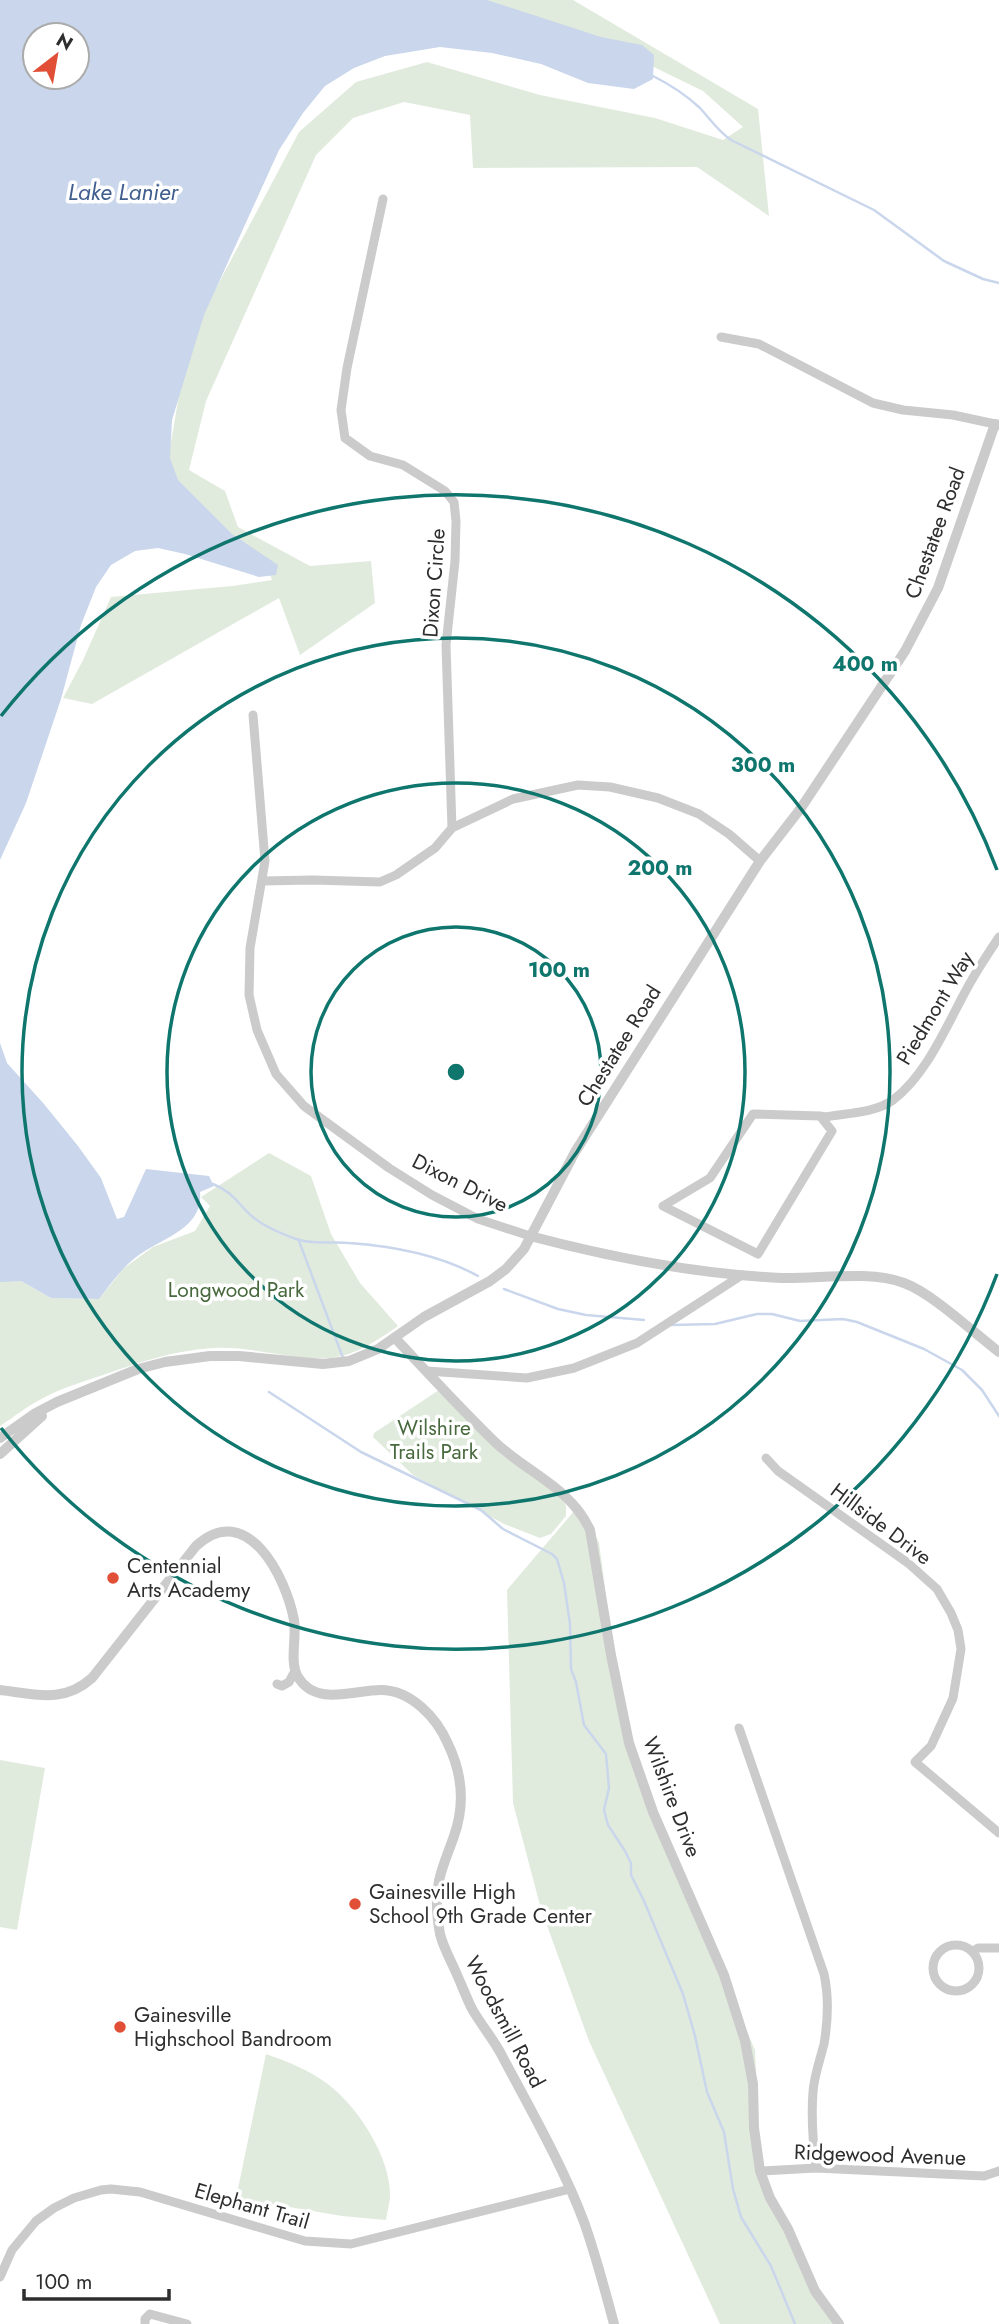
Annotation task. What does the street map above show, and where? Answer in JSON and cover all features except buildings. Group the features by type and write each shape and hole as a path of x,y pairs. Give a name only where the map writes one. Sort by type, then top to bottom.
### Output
{"street":[{"name":"Dixon Circle","path":"383,199 346,368 341,410 345,438 370,456 402,465 445,491 454,502 455,561 446,645 452,828"},
{"path":"721,337 759,344 873,403 903,411 953,415 997,424"},
{"name":"Chestatee Road","path":"57,1402 138,1369 165,1362 210,1356 240,1356 323,1364 344,1362 366,1354 395,1338 424,1317 498,1276 524,1249 575,1152 760,861 801,808 911,640 938,588 997,424"},
{"name":"Dixon Drive","path":"253,715 265,861 250,948 249,995 257,1030 276,1074 304,1106 400,1175 478,1219 604,1256 676,1269 781,1278 891,1278 908,1284 929,1297 999,1352"},
{"path":"262,881 380,882 435,848 452,828 513,799 578,785 610,787 658,798 699,814 729,834 760,861"},
{"name":"Piedmont Way","path":"820,1116 832,1131 758,1254 663,1206 710,1178 753,1114 820,1116 825,1117 874,1109 892,1100 925,1063 999,937"},
{"path":"427,1371 527,1378 574,1368 637,1343 743,1274"},
{"name":"Wilshire Drive","path":"395,1338 496,1443 573,1503 590,1530 629,1742 653,1812 724,1975 746,2041 753,2084 754,2128 760,2171 770,2198 789,2230 815,2291 839,2324"},
{"path":"0,1437 57,1402"},
{"path":"0,1454 57,1402"},
{"name":"Hillside Drive","path":"766,1458 778,1471 908,1563 937,1590 958,1630 961,1649 953,1698 931,1745 915,1762 999,1833"},
{"path":"0,1690 49,1695 71,1692 92,1678 196,1546 208,1536 222,1532 245,1535 254,1541 268,1558 284,1586 295,1625 295,1671 289,1682 282,1686 277,1684"},
{"name":"Woodsmill Road","path":"295,1671 308,1689 320,1694 381,1690 404,1695 428,1715 448,1743 461,1786 461,1807 439,1880 437,1901 441,1938 472,2008 498,2048 570,2189 596,2258 614,2324"},
{"path":"739,1728 824,1974 827,1990 824,2044 813,2092 816,2168"},
{"path":"952,1945 973,1951 980,1965 976,1980 971,1986 956,1991 941,1986 933,1973 935,1958 939,1952 952,1945"},
{"path":"973,1951 978,1948 999,1948"},
{"name":"Ridgewood Avenue","path":"760,2171 816,2168 984,2176 999,2171"},
{"name":"Elephant Trail","path":"0,2277 12,2250 36,2221 74,2198 101,2190 141,2192 305,2241 351,2244 570,2189"},
{"path":"145,2324 145,2319 150,2314 187,2324"}],"green space":[{"path":"473,0 573,0 758,109 769,216 697,167 473,168 470,115 404,102 353,118 316,155 206,401 189,470 225,491 238,527 310,566 371,561 375,603 300,655 279,598 92,704 63,698 111,597 272,580 265,560 179,495 168,460 179,395 198,322 299,132 356,82 427,62 540,95 655,118 723,140 743,127 703,91 623,52"},
{"name":"Longwood Park","path":"269,1153 311,1176 331,1234 360,1283 398,1326 358,1350 331,1358 214,1348 156,1358 58,1391 0,1426 0,1281 21,1281 51,1298 99,1299 124,1268 153,1247 195,1231 210,1206 201,1197"},
{"name":"Wilshire Trails Park","path":"439,1390 501,1454 561,1497 566,1506 566,1516 551,1534 540,1538 504,1524 413,1475 373,1437 374,1433"},
{"path":"580,1504 599,1543 620,1700 661,1831 755,2050 760,2164 788,2235 837,2324 720,2324 589,2041 541,1909 513,1803 507,1590"},
{"path":"0,1760 45,1768 17,1930 0,1927"},
{"path":"266,2054 299,2067 322,2080 340,2095 362,2121 386,2168 390,2198 386,2220 342,2216 236,2198"}],"water":[{"name":"Lake Lanier","path":"0,0 487,0 601,37 642,45 654,55 653,79 634,89 588,83 541,64 492,53 440,47 385,56 354,68 325,86 303,113 279,150 204,315 172,420 170,458 178,480 232,534 278,565 276,575 259,577 158,548 135,551 111,565 96,587 81,625 61,699 26,803 0,860"},
{"path":"0,1043 7,1063 44,1104 101,1178 117,1219 124,1217 146,1169 209,1176 214,1186 200,1192 195,1216 187,1225 135,1258 99,1299 51,1298 21,1281 0,1282"}],"waterway":[{"path":"653,76 689,98 731,140 874,210 944,261 983,279 999,283"},
{"path":"213,1184 231,1195 258,1221 296,1239 399,1249 448,1262 478,1276"},
{"path":"299,1241 343,1358"},
{"path":"504,1289 558,1309 586,1315 644,1320"},
{"path":"672,1325 715,1324 757,1314 772,1314 800,1321 843,1319 857,1322 924,1349 962,1370 982,1390 999,1416"},
{"path":"269,1392 361,1452 481,1510 503,1529 557,1559 564,1583 570,1624 571,1669 584,1725 606,1754 609,1788 604,1810 608,1825 631,1863 631,1875 683,1994 707,2092 724,2132 733,2189 741,2217 771,2266 795,2324"}],"place":[{"name":"Centennial Arts Academy","path":"113,1578"},
{"name":"Gainesville High School 9th Grade Center","path":"355,1904"},
{"name":"Gainesville Highschool Bandroom","path":"120,2027"}]}
